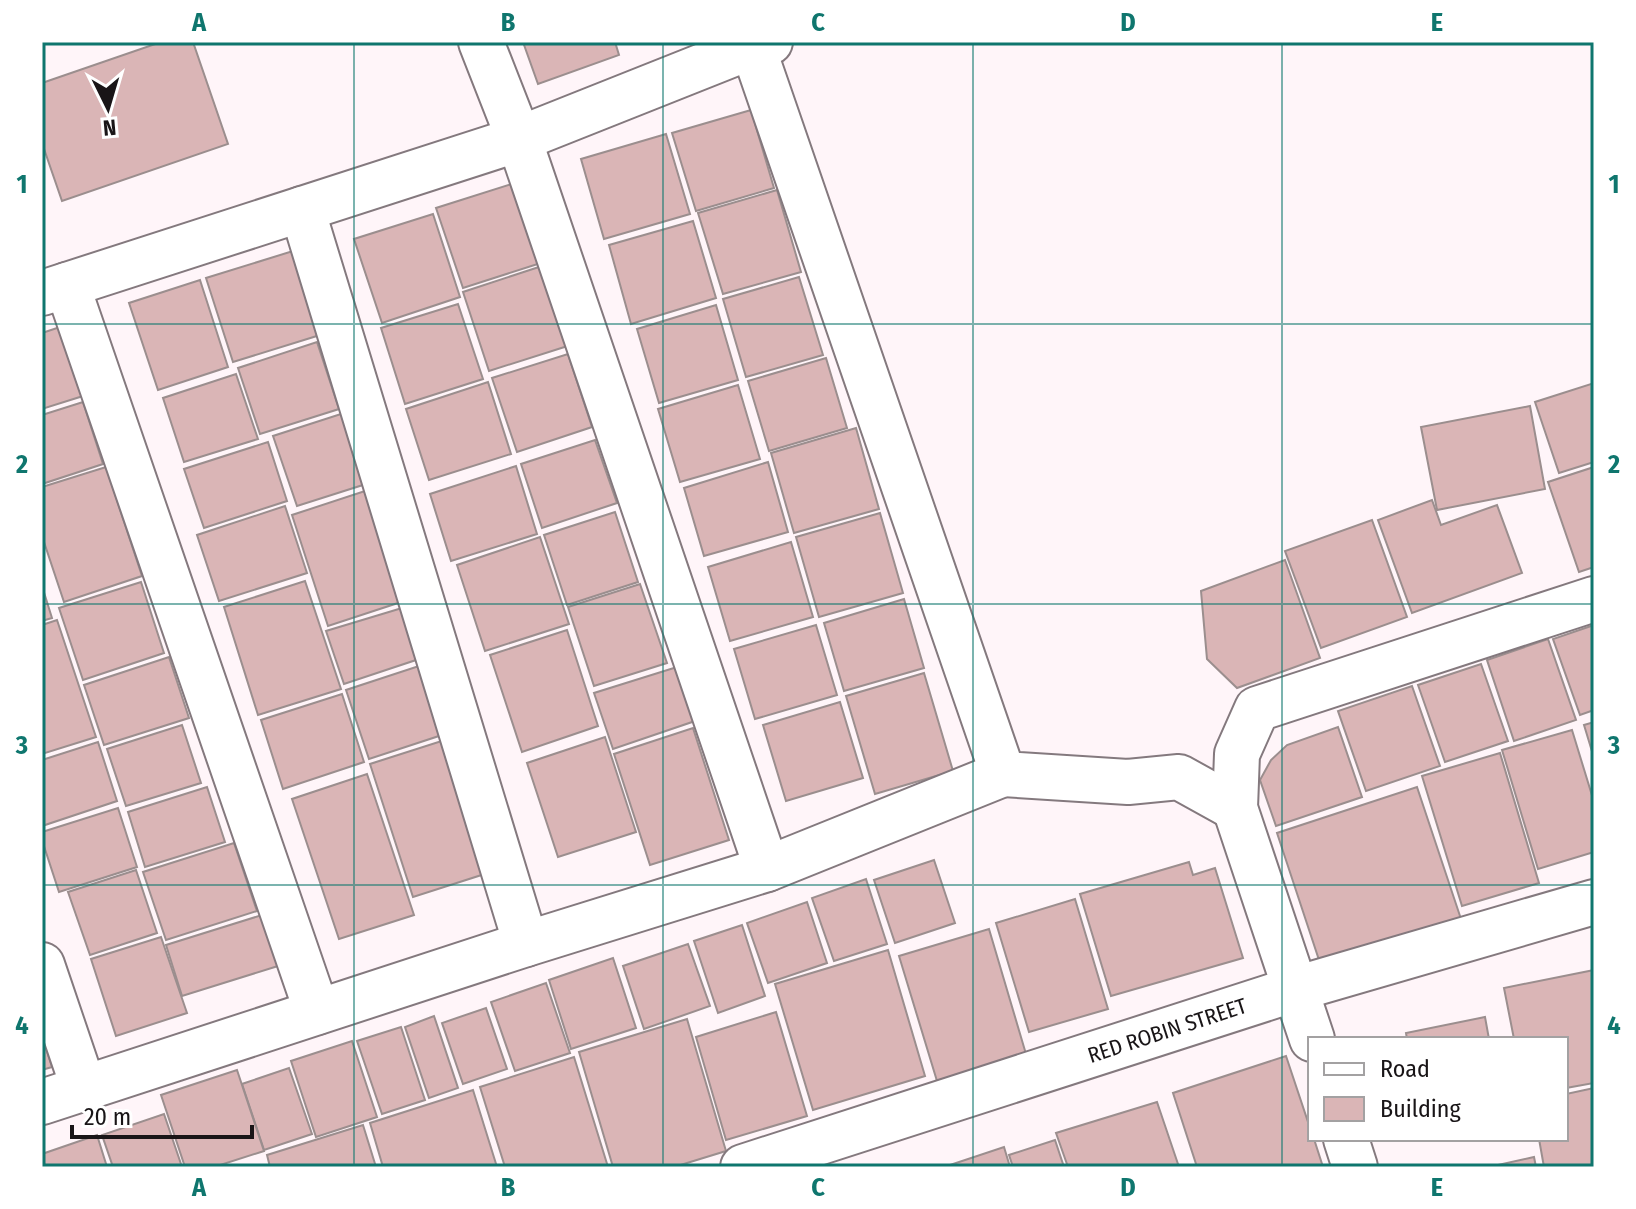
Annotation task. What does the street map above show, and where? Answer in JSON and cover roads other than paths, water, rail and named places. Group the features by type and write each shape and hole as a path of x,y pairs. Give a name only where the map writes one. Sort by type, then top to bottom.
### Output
{"street":[{"path":"481,42 519,139 767,869"},
{"path":"317,1012 55,289 519,139 758,43 1003,774"},
{"path":"302,209 526,944"},
{"path":"1311,1037 1235,808 1237,754 1257,709 1594,599"},
{"path":"42,1102 767,869 1003,774 1128,782 1179,777 1235,808"},
{"name":"RED ROBIN STREET","path":"743,1167 1295,989 1594,902"},
{"path":"42,965 84,1089"},
{"path":"1347,1141 1355,1167"}]}
